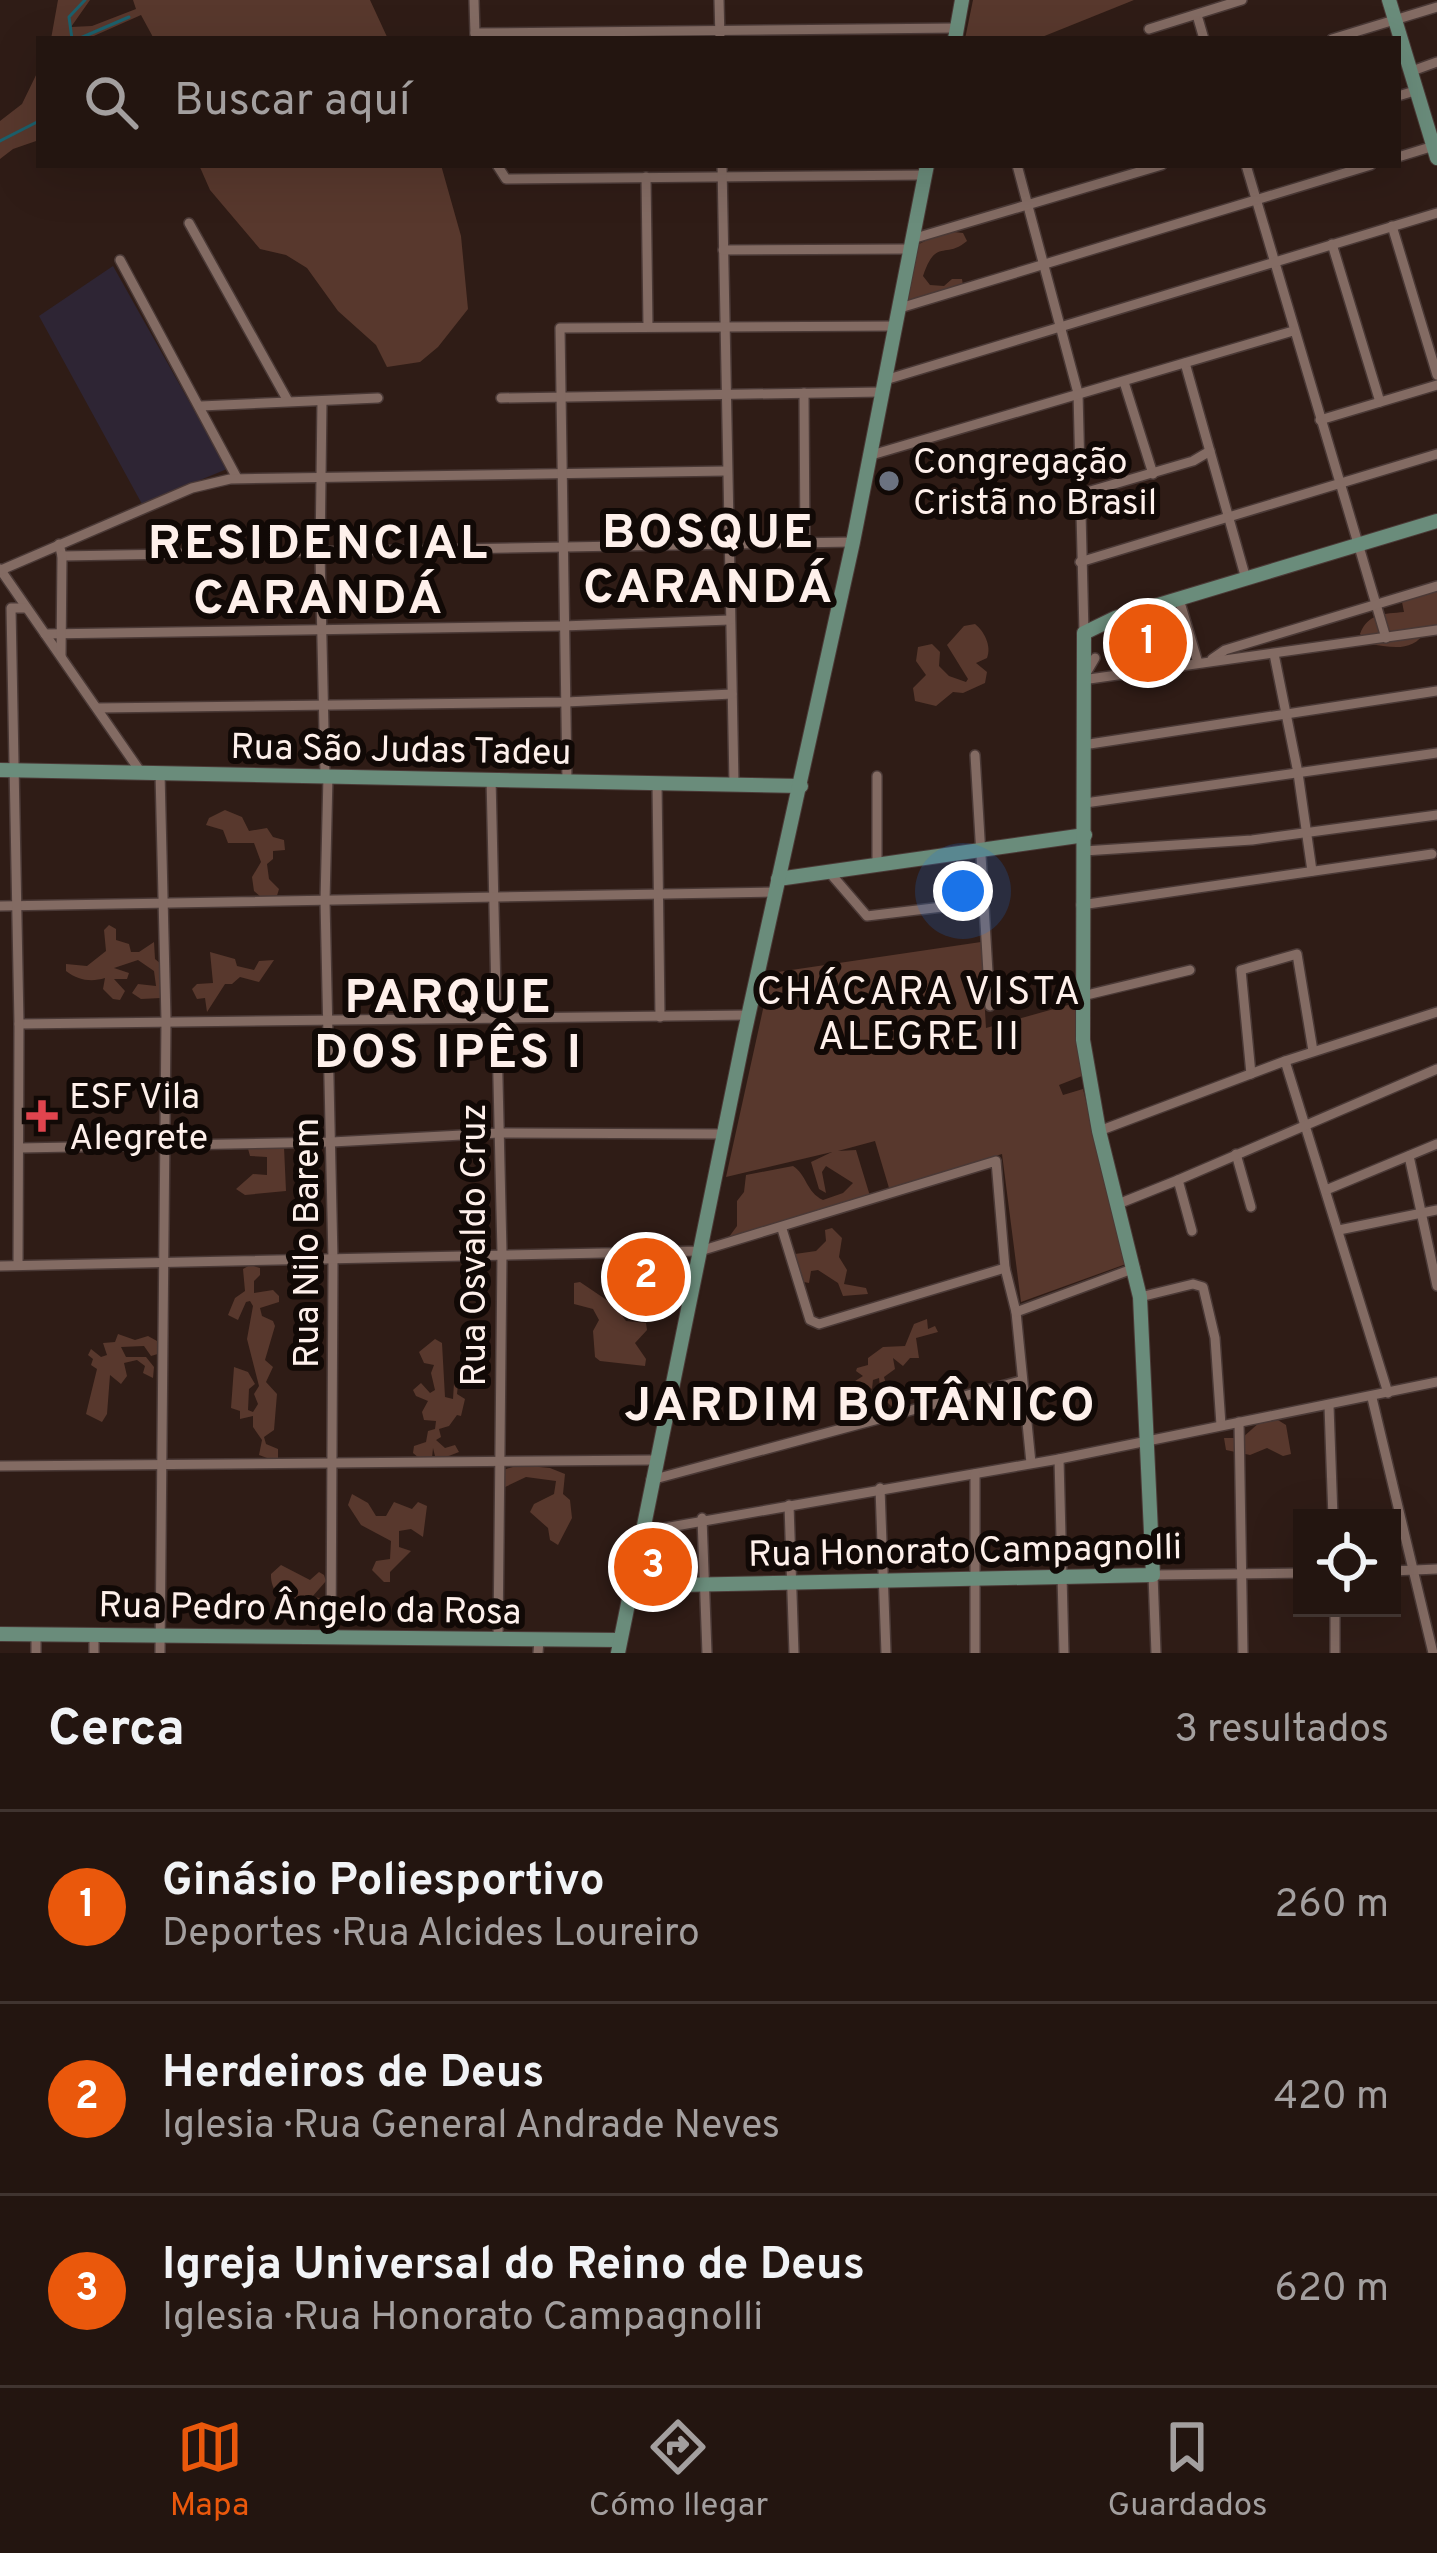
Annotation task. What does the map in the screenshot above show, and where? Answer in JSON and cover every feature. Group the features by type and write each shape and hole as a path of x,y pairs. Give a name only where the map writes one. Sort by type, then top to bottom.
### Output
{"street":[{"path":"475,0 476,36 956,34 962,0"},
{"path":"719,0 720,35"},
{"path":"1149,28 1242,0"},
{"path":"1389,0 1400,36"},
{"path":"1342,36 1437,7"},
{"path":"1197,15 1203,36"},
{"path":"1401,38 1436,150 1401,156"},
{"path":"1412,70 1437,62"},
{"path":"1401,95 1418,90"},
{"path":"499,168 506,179 926,170 853,542 619,1647"},
{"path":"1018,168 1078,393 1080,562 1088,633 1082,680 1083,1040 1099,1131 1140,1297 1156,1653"},
{"path":"723,250 911,244 1152,168"},
{"path":"1247,168 1386,638"},
{"path":"900,308 1361,168"},
{"path":"722,171 734,784"},
{"path":"646,177 648,326"},
{"path":"501,398 804,393 883,386 1061,326 1437,213"},
{"path":"189,223 288,401"},
{"path":"1392,226 1437,375"},
{"path":"1332,244 1380,402"},
{"path":"121,260 237,478"},
{"path":"567,781 560,328 896,326"},
{"path":"868,456 1293,331"},
{"path":"1185,364 1246,579"},
{"path":"1124,382 1153,474"},
{"path":"1320,420 1437,385"},
{"path":"804,393 806,544"},
{"path":"201,406 378,398"},
{"name":"Rua Nilo Barem","path":"322,400 320,553 333,1258 331,1637"},
{"path":"1080,494 1193,461 1210,451"},
{"path":"1080,562 1437,454"},
{"path":"140,771 0,570 61,550 191,488 237,478 726,471"},
{"path":"1088,633 1093,626 1437,521"},
{"path":"61,550 320,553 853,542"},
{"path":"61,550 61,656"},
{"path":"1203,663 1225,650 1437,586"},
{"path":"1179,599 1203,663"},
{"path":"18,1265 17,907 7,770 6,608 26,608"},
{"path":"45,634 730,620"},
{"path":"1082,680 1437,630"},
{"path":"1274,653 1312,871"},
{"path":"1082,680 1095,658"},
{"path":"1083,745 1437,691"},
{"path":"97,708 566,702 732,694"},
{"path":"1084,803 1437,753"},
{"path":"975,755 990,1006"},
{"name":"Rua São Judas Tadeu","path":"7,770 801,786"},
{"path":"160,772 166,904 160,1653"},
{"path":"877,776 878,865"},
{"name":"Rua Osvaldo Cruz","path":"491,778 502,1253 498,1639"},
{"path":"657,783 661,1017"},
{"path":"0,906 658,896 777,886 830,872 982,849 1084,843 1191,845 1437,815"},
{"path":"1082,905 1432,854"},
{"path":"830,872 867,916 984,902"},
{"path":"1252,1074 1241,970 1297,954 1313,1051"},
{"path":"1082,996 1190,970"},
{"path":"1099,1131 1313,1051 1437,1012"},
{"path":"19,1024 750,1016"},
{"path":"1285,1061 1388,1393"},
{"path":"1118,1204 1437,1069"},
{"path":"20,1148 332,1142 499,1133 724,1134"},
{"path":"1326,1190 1437,1144"},
{"path":"1236,1154 1251,1207"},
{"path":"1409,1156 1437,1286"},
{"path":"0,1266 700,1251 996,1162 1031,1463"},
{"path":"1178,1180 1192,1231"},
{"path":"1339,1230 1437,1210"},
{"path":"782,1229 810,1320 819,1324 1005,1268"},
{"path":"1016,1312 1135,1268"},
{"path":"1140,1297 1193,1284 1203,1287 1211,1316 1221,1425"},
{"path":"651,1480 1020,1381"},
{"path":"640,1532 1059,1459 1437,1382"},
{"path":"1372,1398 1433,1653"},
{"path":"1329,1406 1333,1509"},
{"path":"1239,1422 1243,1653"},
{"path":"1059,1459 1064,1653"},
{"path":"0,1466 655,1460"},
{"path":"975,1474 975,1653"},
{"path":"880,1488 886,1653"},
{"path":"789,1504 794,1653"},
{"path":"702,1518 707,1653"},
{"path":"1401,1571 1437,1569"},
{"name":"Rua Honorato Campagnolli","path":"629,1586 1293,1573"},
{"path":"1335,1617 1335,1653"},
{"path":"36,1633 36,1653"},
{"name":"Rua Pedro Ângelo da Rosa","path":"0,1634 160,1635 226,1645 291,1645 331,1637 350,1646 474,1646 498,1639 539,1647 619,1647"},
{"path":"94,1634 94,1653"}],"shaded area":[{"path":"58,0 90,0 71,27 92,26 136,9 133,0 370,0 387,36 152,36 141,15 94,36 52,36"},
{"path":"973,0 1134,0 1044,36 966,36"},
{"path":"36,75 36,141 0,159 0,121 22,104"},
{"path":"200,168 442,168 461,236 468,309 420,362 387,367 376,345 338,311 307,268 286,255 260,249 210,190"},
{"path":"945,231 963,233 967,241 937,253 923,276 930,285 962,279 964,292 923,300 922,307 911,308 906,293 917,245"},
{"path":"113,266 227,469 142,504 39,316"},
{"path":"1437,590 1437,629 1426,631 1414,643 1401,647 1369,644 1360,634 1372,618 1404,612 1402,602"},
{"path":"975,624 988,644 987,658 976,663 987,672 985,683 963,693 953,692 936,706 915,701 913,688 926,675 916,661 918,647 932,644 940,652 939,666 966,682 947,645 964,626"},
{"path":"225,810 242,817 249,831 267,828 273,837 284,840 285,850 273,851 267,864 269,879 279,889 276,899 262,898 254,891 252,877 261,862 254,843 228,843 223,830 206,825 209,818"},
{"path":"109,925 116,929 116,940 129,944 131,952 154,942 155,959 161,964 161,998 141,999 132,993 138,984 156,986 154,971 138,960 114,968 129,973 127,979 114,979 125,991 120,1000 103,989 105,978 86,980 66,971 66,964 87,966 106,951 104,930"},
{"path":"981,942 986,1028 1075,1003 1082,1076 1059,1085 1063,1095 1083,1089 1126,1264 1021,1302 1002,1154 889,1188 875,1141 838,1151 856,1150 870,1196 726,1241 737,1226 737,1201 744,1192 746,1175 793,1166 823,1200 843,1193 853,1183 826,1166 822,1172 826,1193 819,1189 811,1162 832,1152 726,1177 771,973"},
{"path":"210,952 254,970 259,961 274,960 259,982 240,977 225,984 207,1012 205,998 197,999 192,989 213,983"},
{"path":"247,1145 284,1147 286,1191 245,1195 236,1189 253,1174 267,1175 267,1157 250,1156"},
{"path":"832,1228 842,1238 839,1257 847,1270 844,1284 866,1288 868,1294 843,1296 838,1283 818,1270 811,1271 809,1283 804,1282 795,1254 816,1251 826,1241 825,1230"},
{"path":"260,1268 254,1293 273,1290 279,1296 279,1302 260,1308 275,1326 265,1360 273,1367 266,1382 277,1394 274,1430 264,1437 266,1444 278,1449 278,1462 259,1455 262,1440 253,1427 253,1416 240,1419 240,1411 231,1408 234,1367 248,1372 255,1384 249,1389 248,1410 253,1412 258,1404 254,1394 259,1386 247,1339 253,1306 246,1302 238,1320 228,1315 235,1298 245,1291 243,1269"},
{"path":"580,1282 614,1305 626,1321 646,1323 647,1330 635,1343 646,1359 645,1366 595,1357 593,1331 599,1320 593,1309 574,1304 574,1283"},
{"path":"927,1319 928,1329 935,1326 938,1332 916,1338 919,1358 910,1358 903,1366 893,1358 895,1369 884,1377 889,1394 903,1393 901,1406 893,1408 881,1396 879,1378 873,1380 872,1389 864,1383 852,1390 852,1383 863,1376 857,1368 868,1365 868,1358 883,1347 905,1346 914,1324"},
{"path":"118,1334 135,1340 148,1336 157,1341 161,1353 151,1356 144,1346 121,1347 126,1357 146,1357 154,1367 153,1378 143,1373 145,1366 137,1360 124,1363 127,1376 121,1384 110,1375 102,1422 86,1414 97,1369 88,1355 91,1349 101,1357 107,1355 103,1343 115,1342"},
{"path":"435,1339 442,1343 445,1397 453,1399 454,1383 457,1394 465,1399 461,1416 439,1429 441,1437 436,1440 445,1448 455,1445 459,1452 441,1459 433,1448 432,1458 413,1453 414,1446 426,1442 428,1431 435,1429 436,1421 424,1420 422,1412 428,1401 413,1390 421,1383 430,1393 435,1390 434,1365 424,1363 419,1352"},
{"path":"1273,1417 1286,1425 1291,1454 1283,1456 1267,1448 1250,1455 1226,1450 1224,1438 1242,1438"},
{"path":"519,1465 565,1474 563,1494 570,1500 572,1518 558,1545 530,1512 534,1504 554,1494 556,1481 526,1477 503,1488 503,1470"},
{"path":"352,1494 368,1503 376,1516 386,1516 394,1502 412,1509 418,1502 427,1506 423,1537 411,1529 399,1531 399,1547 411,1551 390,1572 390,1582 372,1570 376,1561 390,1559 391,1541 361,1525 348,1505"},
{"path":"281,1565 310,1580 319,1572 324,1575 326,1581 312,1597 320,1598 323,1609 314,1613 311,1622 300,1623 297,1608 275,1591 271,1574"}],"waterway":[{"path":"72,36 69,17 85,0"},
{"path":"85,36 129,17"},
{"path":"0,141 36,123"},
{"path":"1117,626 1129,668"}],"place":[{"name":"Congregação Cristã no Brasil","path":"889,481"},
{"name":"Ginásio Poliesportivo","path":"1148,643"},
{"name":"ESF Vila Alegrete","path":"42,1116"},
{"name":"Herdeiros de Deus","path":"646,1277"},
{"name":"Igreja Universal do Reino de Deus","path":"653,1567"}],"district":[{"name":"BOSQUE CARANDÁ","path":"709,558"},
{"name":"RESIDENCIAL CARANDÁ","path":"319,568"},
{"name":"CHÁCARA VISTA ALEGRE II","path":"920,1012"},
{"name":"PARQUE DOS IPÊS I","path":"449,1022"},
{"name":"JARDIM BOTÂNICO","path":"861,1403"}]}
